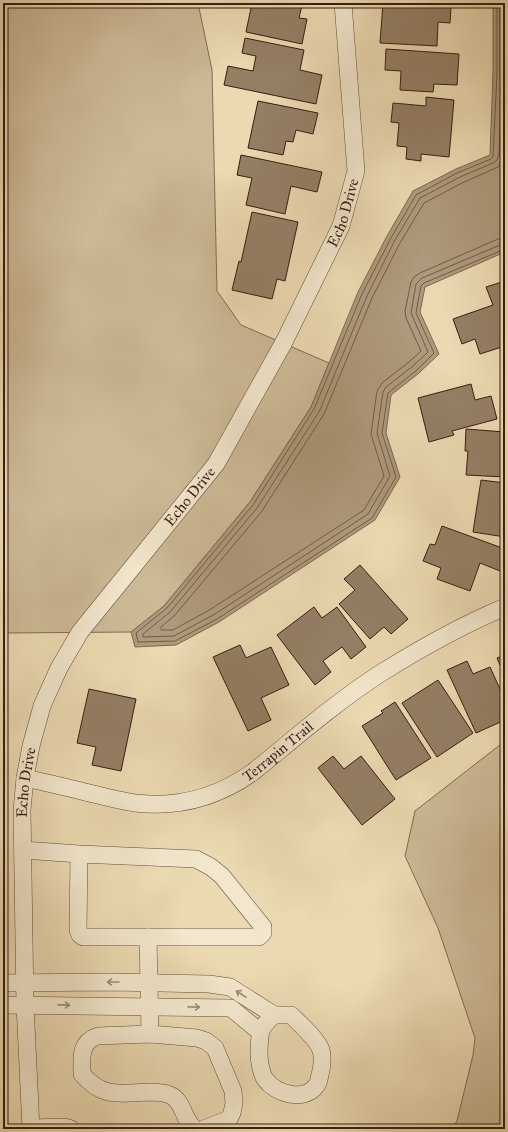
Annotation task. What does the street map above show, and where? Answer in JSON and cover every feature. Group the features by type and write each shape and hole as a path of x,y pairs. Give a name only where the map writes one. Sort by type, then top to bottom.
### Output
{"street":[{"name":"Echo Drive","path":"31,1129 24,983 22,810 25,778 31,746 42,706 59,668 85,626 216,464 284,342 341,226 356,171 343,3"},
{"name":"Terrapin Trail","path":"25,778 134,803 159,805 197,800 220,791 243,779 334,707 380,673 430,644 505,606"},
{"path":"23,850 196,859 210,866 222,876 262,927 263,933 259,937 83,937 80,935 78,930 79,854"},
{"path":"148,937 150,1034"},
{"path":"3,983 209,984 230,987 274,1015 291,1015 309,1032 321,1050 322,1068 318,1085 310,1092 298,1094 280,1093 265,1079 259,1060 260,1032 265,1023 274,1015"},
{"path":"3,1005 25,1004 231,1008 260,1032"},
{"path":"195,1129 190,1126 176,1098 171,1095 162,1092 123,1094 110,1093 95,1086 82,1074 82,1053 85,1044 90,1038 98,1036 150,1034 197,1038 206,1041 215,1048 233,1091 234,1103 232,1113 228,1119 204,1129"},
{"path":"31,1129 64,1127 71,1129"}],"shaded area":[{"path":"3,3 198,3 212,70 217,291 241,325 329,363 311,407 250,502 164,606 131,632 3,633"},
{"path":"505,741 505,1129 452,1129 457,1121 473,1055 475,1038 438,928 405,856 415,811"}],"water":[{"path":"493,3 505,3 505,252 425,287 420,312 439,354 419,373 391,395 386,433 400,477 375,520 219,622 176,645 135,647 131,632 164,606 250,502 311,407 358,292 387,236 413,191 456,169 490,155 493,72"}],"building":[{"path":"252,3 296,3 302,5 299,18 307,19 302,44 246,32"},
{"path":"383,3 451,7 450,23 438,22 437,46 380,43"},
{"path":"245,38 304,50 300,70 322,75 316,104 224,85 228,66 253,71 256,56 242,53"},
{"path":"386,49 459,54 457,85 434,84 433,92 400,90 401,71 385,70"},
{"path":"426,97 454,100 449,157 421,154 421,161 406,159 407,147 397,146 399,123 391,122 393,103 426,106"},
{"path":"258,101 318,113 313,134 296,130 293,142 286,141 283,155 248,148"},
{"path":"241,155 322,172 317,192 291,186 285,214 246,205 252,178 237,175"},
{"path":"252,212 298,222 285,281 277,279 272,299 232,290 239,261 241,262"},
{"path":"505,281 505,346 480,354 475,339 462,344 453,319 493,305 486,287"},
{"path":"471,384 475,400 491,396 497,419 452,431 454,435 429,442 418,398"},
{"path":"466,429 505,432 505,477 466,475 468,451 465,451"},
{"path":"481,480 505,483 505,537 473,532"},
{"path":"442,526 505,549 505,573 480,563 470,591 437,579 441,568 423,561 430,544 435,545"},
{"path":"360,565 408,619 391,634 384,627 370,639 339,604 355,590 344,579"},
{"path":"314,607 322,618 337,607 366,647 351,659 342,647 323,661 331,672 315,685 277,635"},
{"path":"240,645 246,658 271,647 289,685 261,698 271,720 248,731 213,657"},
{"path":"505,655 505,677 497,658"},
{"path":"467,661 473,674 490,667 505,700 505,720 476,733 447,670"},
{"path":"438,680 473,733 437,757 402,703"},
{"path":"89,689 136,699 121,771 92,765 96,747 77,743"},
{"path":"395,702 431,758 396,780 362,726 383,713 381,711"},
{"path":"333,756 344,769 361,756 395,799 362,825 318,768"}]}
